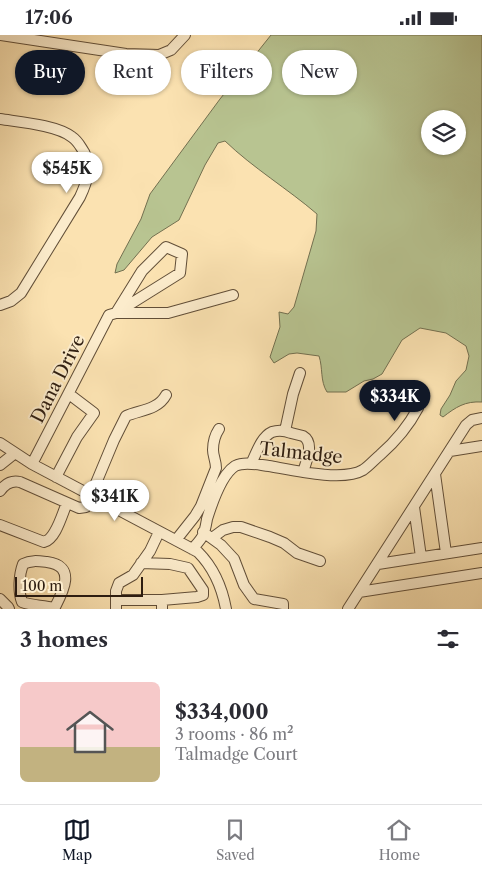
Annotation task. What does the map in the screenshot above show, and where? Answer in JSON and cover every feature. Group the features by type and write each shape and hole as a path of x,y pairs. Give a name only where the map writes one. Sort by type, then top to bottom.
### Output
{"street":[{"path":"1,35 126,54 159,55 171,50 185,35"},
{"path":"0,119 60,130 71,136 79,143 87,159 88,174 80,197 21,293 11,301 0,305"},
{"path":"166,247 182,255 180,273 116,313 142,271 166,247"},
{"path":"116,313 168,313 233,295"},
{"name":"Dana Drive","path":"32,464 109,315 116,313"},
{"path":"285,431 293,394 300,373"},
{"path":"56,477 77,437 94,413 68,394"},
{"path":"0,491 8,483 20,482 79,508 86,507 126,416 156,407 163,401 166,395"},
{"name":"Talmadge","path":"192,549 202,537 208,535 211,509 226,475 237,465 244,463 346,476 357,473 370,465 404,432 418,408"},
{"path":"348,609 469,422 482,418"},
{"path":"176,540 201,506 216,468 213,452 216,434 219,429"},
{"path":"251,464 264,439 272,432 285,431 307,440 309,452 303,472"},
{"path":"0,443 32,464 192,549 204,558 213,570 222,590 226,609"},
{"path":"450,451 482,446"},
{"path":"0,465 15,453"},
{"path":"435,474 446,553"},
{"path":"0,525 44,542 49,541 55,534 67,503"},
{"path":"414,507 422,557"},
{"path":"208,535 233,527 241,527 284,543 298,553 320,561"},
{"path":"141,563 170,564 188,568 204,590 203,595 162,605 116,605 116,591 119,583 132,575 141,563 150,551 160,531"},
{"path":"208,535 234,559 244,585 254,599 283,604 283,609"},
{"path":"378,564 482,548"},
{"path":"28,561 52,563 61,567 65,572 63,590 54,609 22,602 19,595 20,571 23,563 28,561"},
{"path":"359,592 482,573"},
{"path":"0,599 8,609"}],"green space":[{"path":"271,35 482,35 482,402 466,404 443,417 440,415 441,409 456,381 466,370 469,356 466,346 446,333 420,328 402,340 382,374 364,381 346,392 327,392 323,383 319,356 297,353 289,354 274,363 270,357 280,327 279,312 288,314 294,307 316,231 317,214 225,141 218,143 205,165 179,220 152,237 124,270 115,273 117,264 141,219 150,194 223,95 272,95 272,50 259,50"}]}
